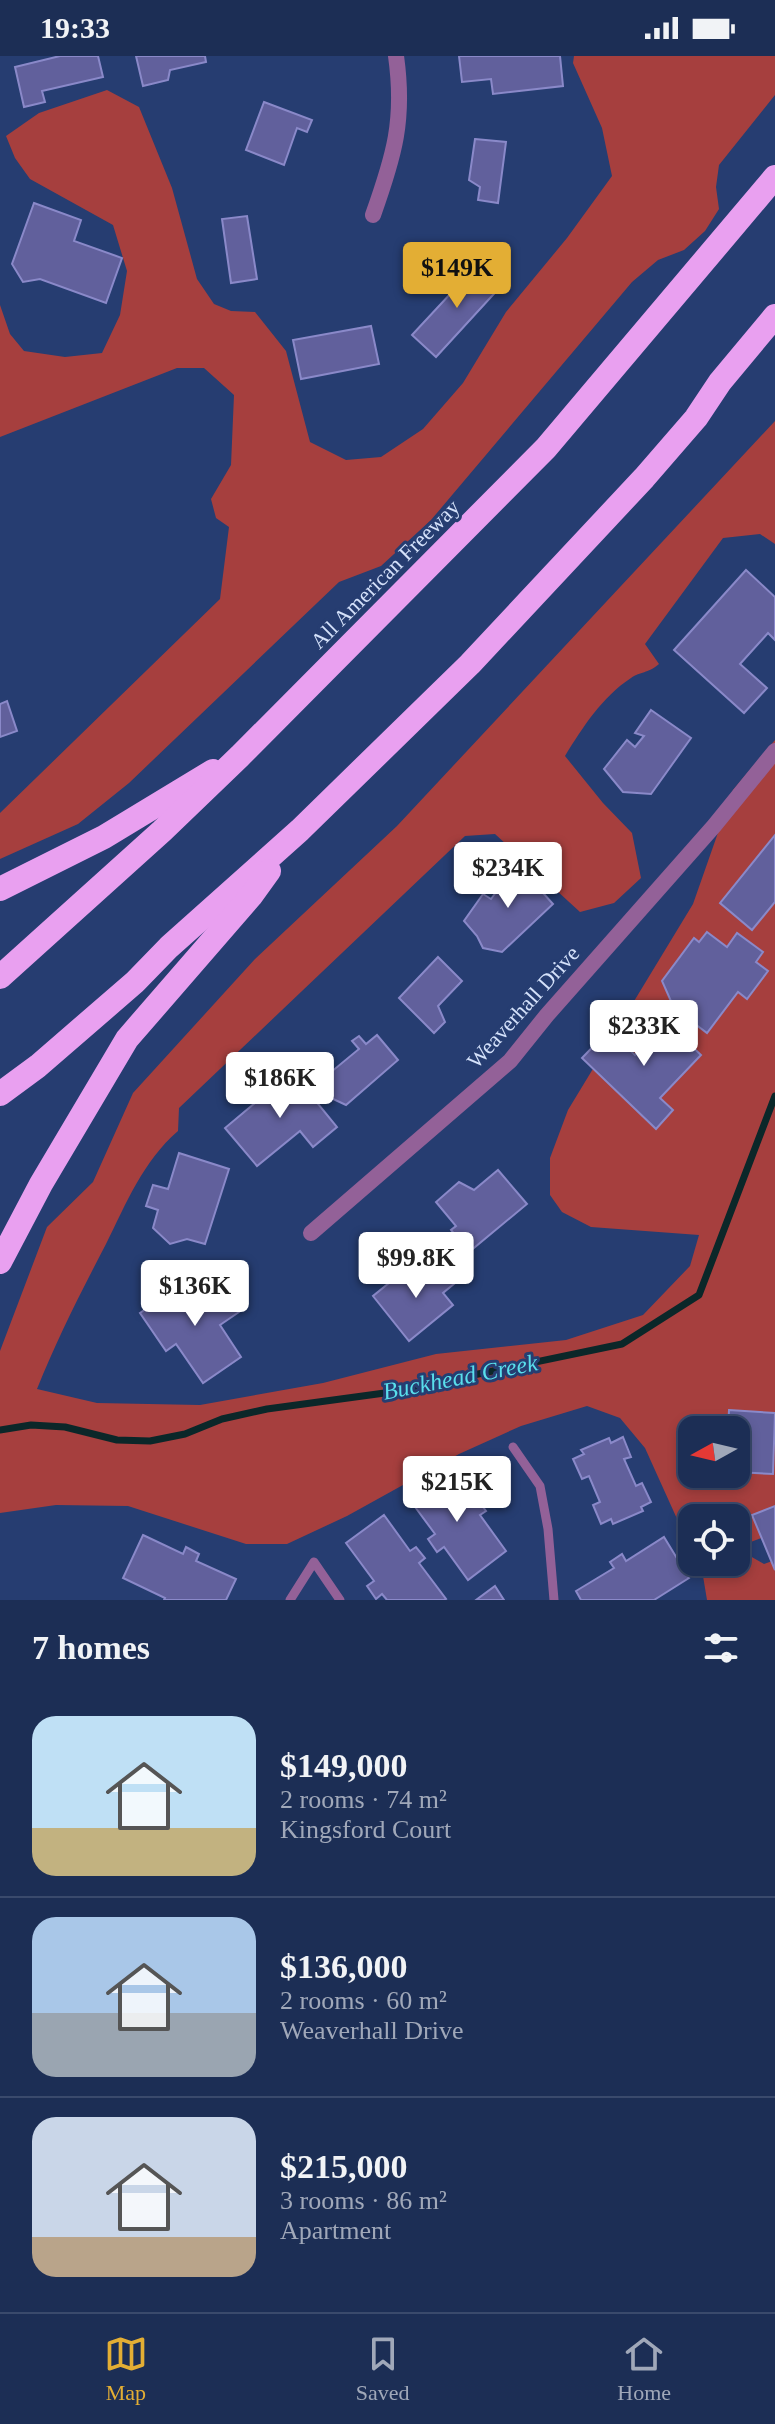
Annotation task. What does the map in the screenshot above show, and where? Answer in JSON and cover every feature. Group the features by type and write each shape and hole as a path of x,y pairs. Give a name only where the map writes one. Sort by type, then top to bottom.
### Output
{"highway":[{"name":"All American Freeway","path":"0,977 240,756 546,448 775,177"},
{"path":"0,1094 38,1066 135,982 169,947 300,830 470,664 644,478 696,418 720,382 775,316"},
{"path":"0,889 104,837 179,789 240,756"},
{"path":"0,1262 41,1184 127,1039 251,896 300,830"}],"street":[{"path":"373,215 397,141 400,96 396,56"},
{"name":"Weaverhall Drive","path":"311,1233 510,1061 775,751"}],"lane":[{"path":"513,1447 540,1486 548,1529 554,1600"},
{"path":"290,1600 314,1562 340,1600"}],"shaded area":[{"path":"574,56 775,56 775,95 719,165 716,187 719,209 705,231 684,250 658,260 632,282 431,520 381,566 339,582 129,783 78,824 0,859 0,813 220,599 229,527 216,518 211,499 231,465 234,395 204,368 177,368 0,437 0,305 10,334 24,351 65,357 102,353 120,315 127,271 113,225 30,179 15,158 6,136 39,113 107,90 139,107 172,188 197,279 214,304 231,311 255,312 286,351 310,442 346,460 381,457 423,429 463,383 506,312 567,238 612,176 602,128 573,63"},
{"path":"775,421 775,544 760,534 723,538 645,644 659,664 631,678 611,694 565,756 632,833 641,878 614,903 580,912 495,834 465,836 179,1108 178,1131 155,1156 136,1184 37,1389 97,1403 200,1405 323,1383 436,1354 566,1340 643,1315 690,1266 699,1235 591,1227 562,1212 550,1195 550,1158 568,1110 693,904 733,790 775,740 775,1533 750,1542 750,1504 678,1504 678,1521 645,1448 620,1418 587,1406 521,1426 459,1454 347,1516 287,1544 246,1544 128,1506 56,1505 0,1513 0,1351 47,1227 93,1182 133,1093 255,959 397,826"},
{"path":"750,1556 764,1564 775,1560 775,1600 707,1600 703,1576 750,1576"}],"building":[{"path":"60,56 98,56 103,77 42,91 45,102 24,107 15,67"},
{"path":"136,56 205,56 206,62 170,70 168,80 143,86"},
{"path":"459,56 560,56 563,86 493,94 491,79 462,82"},
{"path":"264,102 312,120 307,132 297,128 284,165 246,150"},
{"path":"475,139 506,142 498,203 478,200 480,187 469,180"},
{"path":"34,203 81,220 74,241 122,258 106,303 40,279 23,282 12,264"},
{"path":"247,216 257,279 231,283 222,219"},
{"path":"479,263 502,285 436,357 412,335"},
{"path":"371,326 379,364 301,379 293,340"},
{"path":"746,570 775,597 775,640 768,633 740,664 767,688 744,713 674,650"},
{"path":"7,701 17,731 0,737 0,704"},
{"path":"651,710 691,738 651,794 623,792 604,769 627,740 635,747 644,736 635,733"},
{"path":"775,835 775,902 752,930 720,903"},
{"path":"515,862 553,904 502,952 483,948 464,921 483,894 491,899 502,884 497,879"},
{"path":"707,932 727,947 737,933 763,952 756,962 768,971 747,999 738,992 707,1033 674,1008 662,981 694,938 699,942"},
{"path":"438,957 462,981 438,1006 445,1022 434,1033 399,998"},
{"path":"656,1012 701,1055 660,1098 673,1110 656,1129 582,1058 609,1030 635,1055 655,1033 645,1023"},
{"path":"377,1035 398,1060 346,1105 331,1098 325,1077 359,1049 352,1041 359,1036 366,1044"},
{"path":"292,1072 337,1127 313,1147 300,1131 257,1166 225,1128"},
{"path":"179,1153 229,1169 205,1244 187,1239 170,1244 153,1228 158,1210 146,1206 153,1185 168,1189"},
{"path":"498,1170 527,1204 469,1252 451,1230 456,1226 436,1202 459,1182 474,1190"},
{"path":"426,1264 436,1276 445,1269 455,1283 443,1293 453,1305 409,1341 373,1296 399,1275 405,1282"},
{"path":"185,1282 197,1301 221,1285 239,1312 220,1325 241,1357 203,1383 176,1344 166,1351 140,1313"},
{"path":"729,1410 775,1413 773,1474 750,1473 750,1416 729,1416"},
{"path":"623,1437 631,1457 624,1459 636,1486 642,1483 651,1502 641,1507 643,1511 613,1524 611,1519 601,1524 593,1505 600,1502 589,1476 582,1479 573,1459 584,1454 581,1450 609,1438 611,1443"},
{"path":"445,1468 471,1504 477,1499 486,1511 480,1515 506,1551 468,1580 444,1547 437,1552 428,1539 435,1534 407,1496"},
{"path":"775,1506 775,1570 752,1515"},
{"path":"384,1515 410,1551 416,1547 425,1558 419,1563 446,1599 387,1600 382,1594 376,1599 367,1586 374,1581 346,1543"},
{"path":"143,1535 183,1554 186,1547 199,1554 196,1561 236,1579 226,1600 164,1600 123,1578"},
{"path":"664,1537 678,1560 678,1576 689,1578 654,1600 581,1600 576,1591 614,1568 610,1562 622,1554 626,1561"},
{"path":"495,1586 504,1600 476,1600"}],"waterway":[{"name":"Buckhead Creek","path":"0,1430 31,1425 65,1427 117,1440 150,1441 185,1434 222,1419 267,1409 392,1392 622,1344 699,1295 775,1096"}]}
